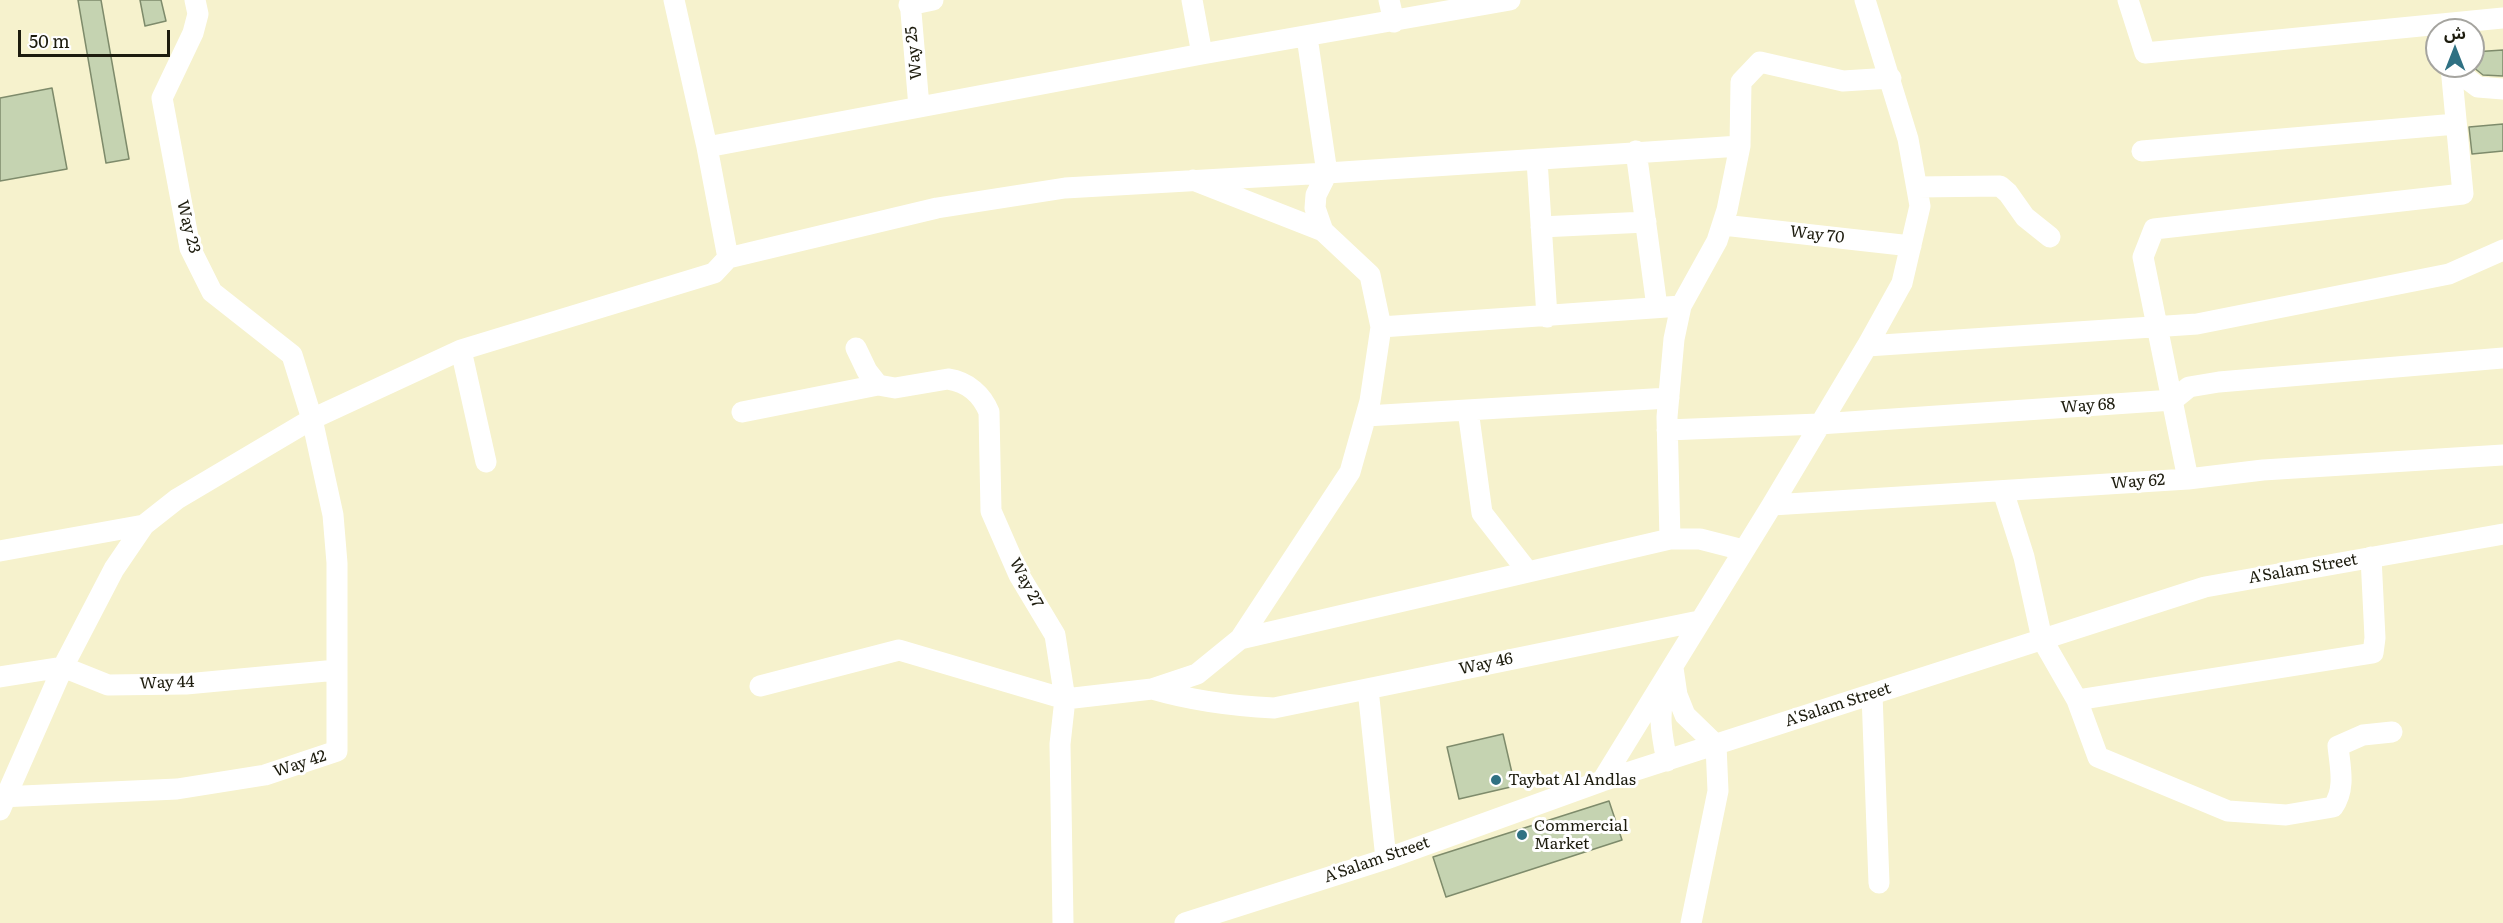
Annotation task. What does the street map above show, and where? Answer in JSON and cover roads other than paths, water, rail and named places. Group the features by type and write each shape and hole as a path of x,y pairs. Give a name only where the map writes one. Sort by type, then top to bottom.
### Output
{"street":[{"name":"Way 23","path":"195,0 198,14 193,33 162,98 190,248 212,292 292,355 312,418"},
{"path":"674,0 707,147 728,258"},
{"path":"909,3 933,0"},
{"path":"1192,0 1202,54"},
{"path":"1389,0 1394,22"},
{"path":"707,147 1202,54 1510,0"},
{"path":"1602,781 1772,505 1902,283 1920,206 1908,139 1865,0"},
{"path":"2128,0 2145,53 2425,30"},
{"name":"Way 25","path":"909,3 919,107"},
{"path":"2485,21 2503,18"},
{"path":"1307,37 1327,173 1316,195 1315,208 1323,231"},
{"path":"1670,539 1667,430 1674,339 1681,306 1717,241 1723,225 1740,146 1741,82 1760,62 1843,81 1891,78"},
{"path":"2188,479 2144,257 2154,229 2463,195 2451,78"},
{"path":"2465,78 2478,87 2502,88"},
{"path":"2142,152 2456,124"},
{"path":"2,802 63,667 114,569 144,525 177,498 312,418 461,350 714,273 728,258 937,208 1065,188 1740,146"},
{"path":"1636,152 1657,307"},
{"path":"1537,160 1547,317"},
{"path":"760,686 899,650 1065,699 1152,689 1197,674 1240,639 1350,472 1370,401 1381,327 1370,275 1323,231 1194,180"},
{"path":"1917,187 2000,186 2008,193 2025,217 2050,237"},
{"path":"1541,227 1646,222"},
{"name":"Way 70","path":"1723,225 1911,246"},
{"path":"1867,346 2198,324 2449,274 2503,250"},
{"path":"1381,327 1681,306"},
{"path":"856,348 867,371 878,385"},
{"path":"461,350 486,462"},
{"name":"Way 68","path":"1667,430 1819,424 2173,400 2189,387 2219,382 2503,358"},
{"name":"Way 27","path":"742,412 878,385 895,388 948,379 957,380 976,391 984,400 989,412 992,511 1019,575 1055,635 1065,699 1060,744 1064,923"},
{"path":"1366,416 1669,398"},
{"path":"1468,410 1482,513 1528,572"},
{"name":"Way 42","path":"2,802 177,789 265,775 337,752 337,563 333,515 312,418"},
{"name":"Way 62","path":"1772,505 2188,479 2263,470 2503,455"},
{"path":"2004,491 2024,557 2042,639 2077,700 2098,757 2228,811 2286,815 2333,807 2342,784 2338,746 2363,735 2392,732"},
{"path":"0,551 144,525"},
{"name":"A'Salam Street","path":"1185,923 1386,859 1602,781 2205,586 2503,534"},
{"path":"1240,639 1670,539 1700,539 1743,550"},
{"path":"2077,700 2373,653 2375,638 2371,557"},
{"name":"Way 46","path":"1152,689 1192,700 1223,705 1274,708 1699,621"},
{"path":"0,677 63,667"},
{"name":"Way 44","path":"63,667 108,685 186,684 337,670"},
{"path":"1667,761 1676,742 1677,695 1673,668"},
{"path":"1667,761 1659,725 1662,700 1673,668"},
{"path":"1368,689 1386,859"},
{"path":"1872,694 1879,883"},
{"path":"1677,695 1685,715 1716,745 1718,791 1691,923"}],"place":[{"name":"Taybat Al Andlas","path":"1496,780"},
{"name":"Commercial Market","path":"1522,835"}]}
